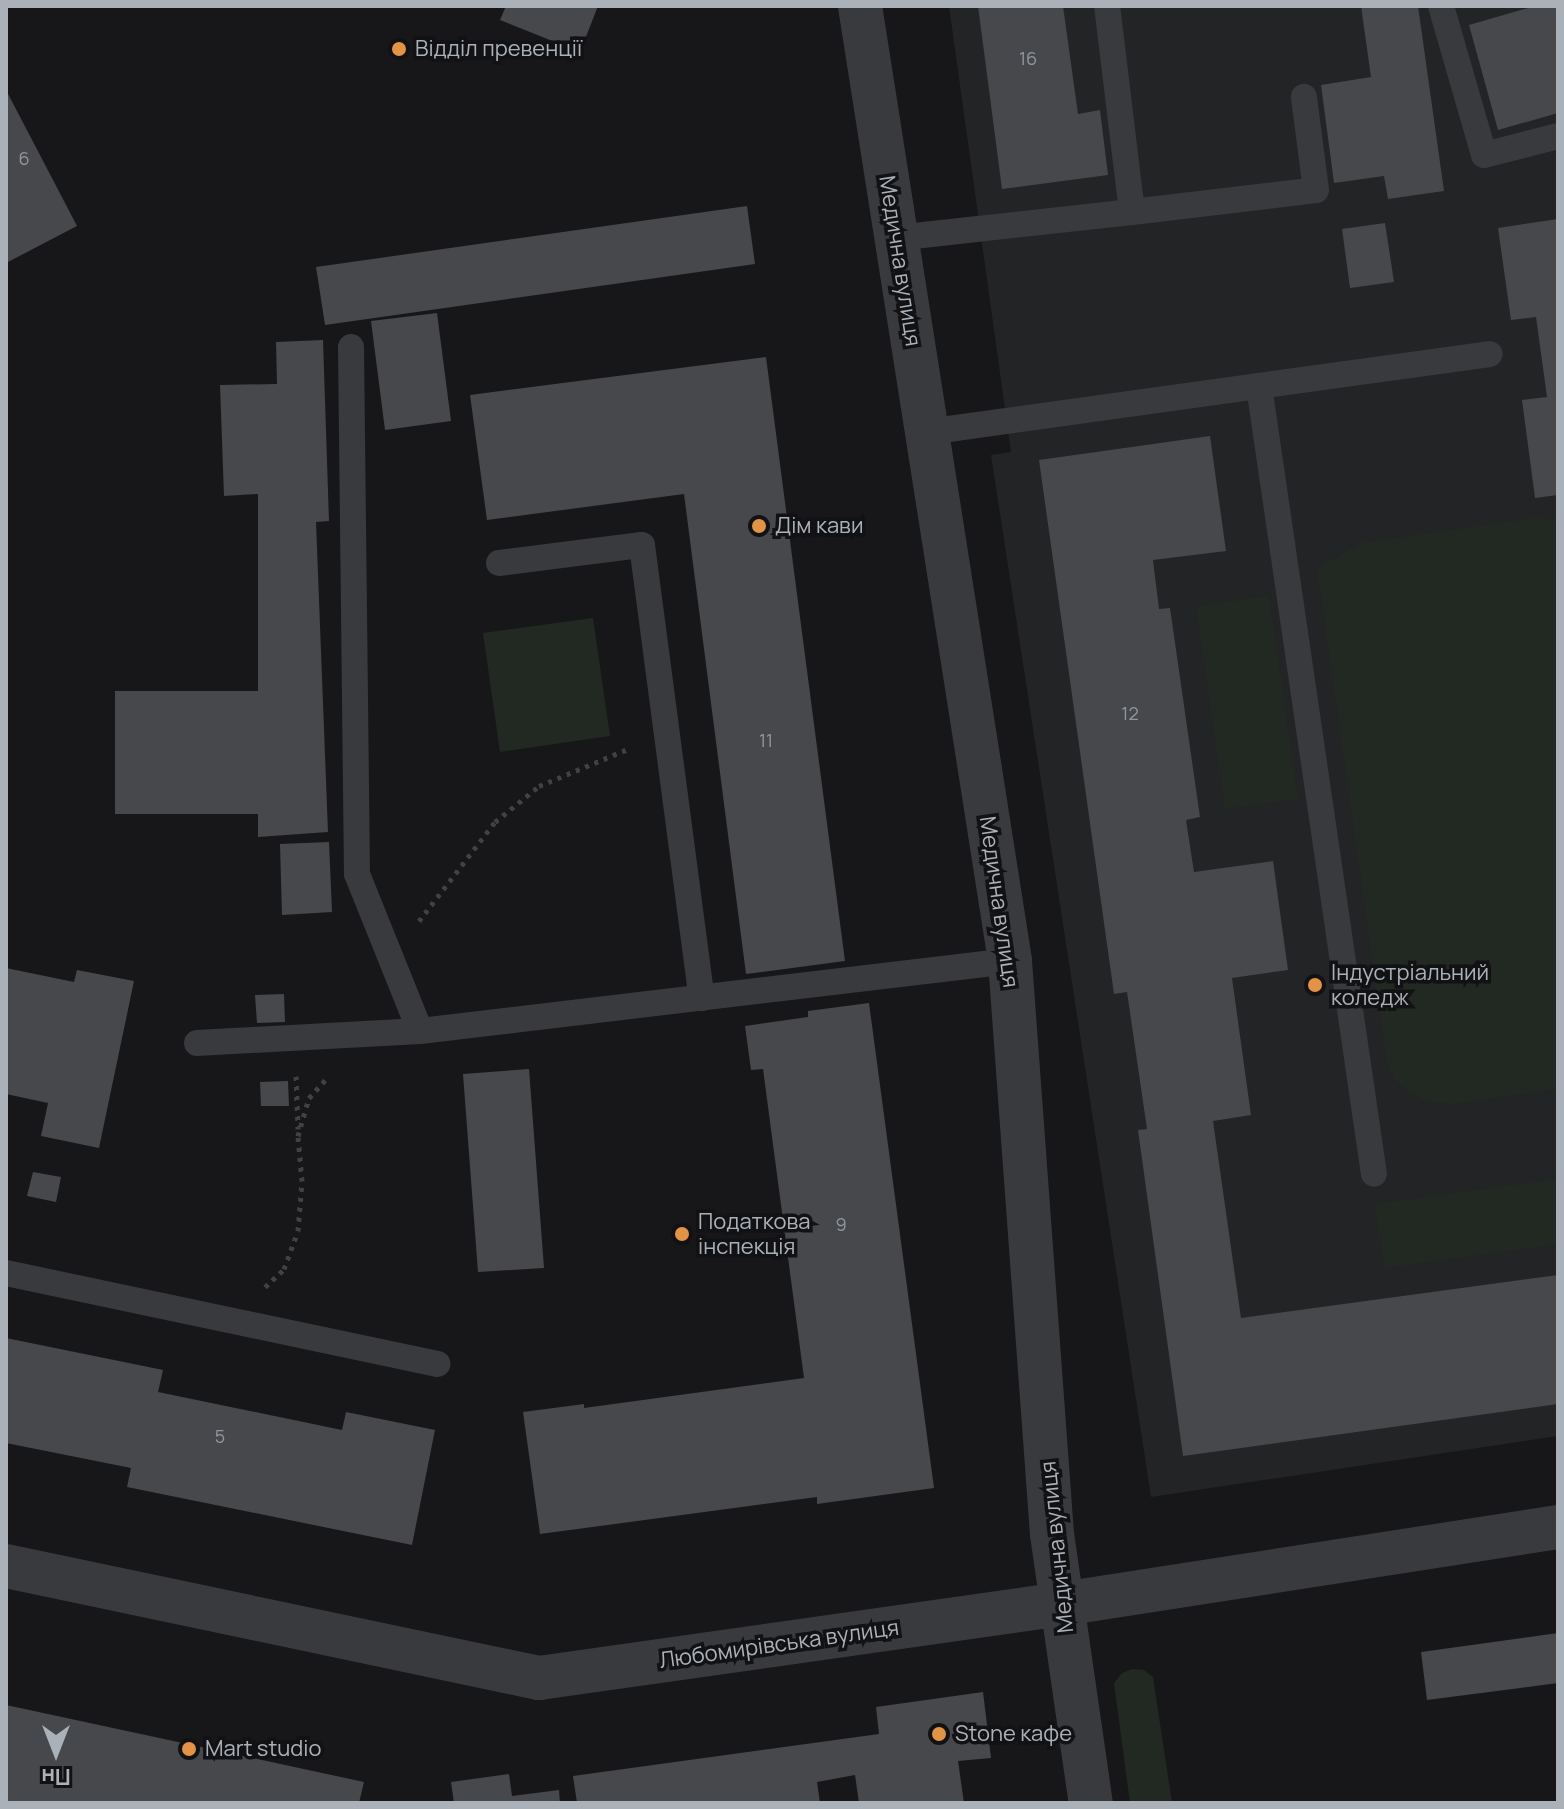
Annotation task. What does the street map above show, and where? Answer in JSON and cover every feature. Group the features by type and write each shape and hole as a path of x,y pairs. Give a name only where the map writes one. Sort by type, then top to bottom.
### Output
{"street":[{"name":"Медична вулиця","path":"860,6 1010,961 1052,1534 1091,1803"},
{"name":"Любомирівська вулиця","path":"6,1566 539,1678 1062,1604 1558,1527"}],"lane":[{"path":"1107,6 1132,212"},
{"path":"1441,6 1484,155 1558,136"},
{"path":"896,238 1316,190 1304,97"},
{"path":"351,347 357,874 420,1031"},
{"path":"927,432 1490,354"},
{"path":"1259,386 1374,1174"},
{"path":"499,563 642,545 702,998"},
{"path":"197,1043 420,1031 1010,961"},
{"path":"6,1273 438,1364"}],"path":[{"path":"392,962 441,889 506,813 539,786 667,733"},
{"path":"298,1136 309,1098 335,1069 391,1032"},
{"path":"231,1321 284,1269 298,1231 302,1181 298,1136 297,1039"}],"shaded area":[{"name":"Індустріальний коледж","path":"949,6 1558,6 1558,1436 1151,1497 991,455 1011,452"},
{"path":"1535,518 1558,521 1558,1089 1451,1104 1430,1102 1410,1093 1397,1082 1387,1064 1317,568 1361,543"},
{"path":"1269,596 1298,799 1225,809 1196,606"},
{"path":"593,618 610,736 500,752 483,633"},
{"path":"1558,1179 1558,1244 1384,1268 1375,1204"},
{"path":"1132,1669 1144,1670 1153,1677 1172,1803 1130,1803 1114,1683 1122,1673"}],"building":[{"path":"506,6 598,6 580,52 500,20"},
{"path":"978,6 1063,6 1078,114 1100,110 1108,175 1002,189"},
{"path":"1361,6 1418,6 1444,191 1388,199 1384,176 1334,183 1321,85 1371,77"},
{"path":"1535,6 1558,6 1558,113 1498,130 1469,25"},
{"path":"6,90 77,226 6,263"},
{"path":"747,206 755,264 325,325 316,267"},
{"path":"1558,219 1558,495 1535,498 1522,400 1547,397 1536,317 1511,320 1498,228"},
{"path":"1385,223 1394,282 1350,288 1342,229"},
{"path":"437,313 451,421 385,430 371,321"},
{"path":"323,340 329,521 316,522 328,832 258,837 258,814 115,814 115,691 258,691 258,494 224,496 220,385 277,384 276,342"},
{"path":"766,357 845,961 746,974 684,494 487,520 470,395"},
{"path":"1210,436 1226,551 1153,560 1159,609 1170,608 1200,817 1186,820 1194,872 1273,861 1288,970 1232,978 1251,1115 1213,1121 1241,1318 1558,1275 1558,1404 1183,1456 1138,1130 1147,1129 1127,992 1114,994 1039,460"},
{"path":"329,842 332,912 282,915 280,844"},
{"path":"6,968 74,982 77,970 134,981 99,1148 41,1136 48,1103 6,1094"},
{"path":"284,994 285,1022 257,1023 255,995"},
{"path":"869,1003 934,1488 817,1504 817,1497 540,1534 523,1412 584,1404 584,1408 804,1378 763,1069 751,1070 745,1026 808,1017 808,1011"},
{"path":"529,1069 544,1268 478,1272 463,1074"},
{"path":"288,1081 289,1106 261,1106 260,1082"},
{"path":"33,1172 61,1177 56,1202 27,1196"},
{"path":"6,1338 163,1370 158,1392 342,1430 346,1412 435,1430 412,1545 127,1487 131,1468 6,1443"},
{"path":"1558,1633 1558,1683 1427,1700 1421,1652"},
{"path":"983,1692 991,1758 958,1761 964,1803 859,1803 855,1775 817,1782 820,1803 577,1803 573,1776 879,1734 876,1707"},
{"path":"6,1705 364,1782 359,1803 6,1803"},
{"path":"509,1774 512,1796 559,1790 560,1803 454,1803 451,1782"}],"place":[{"name":"Відділ превенції","path":"399,49"},
{"name":"Дiм кави","path":"759,526"},
{"name":"Індустріальний коледж","path":"1315,985"},
{"name":"Податкова інспекція","path":"682,1234"},
{"name":"Stone кафе","path":"939,1734"},
{"name":"Mart studio","path":"189,1749"}]}
